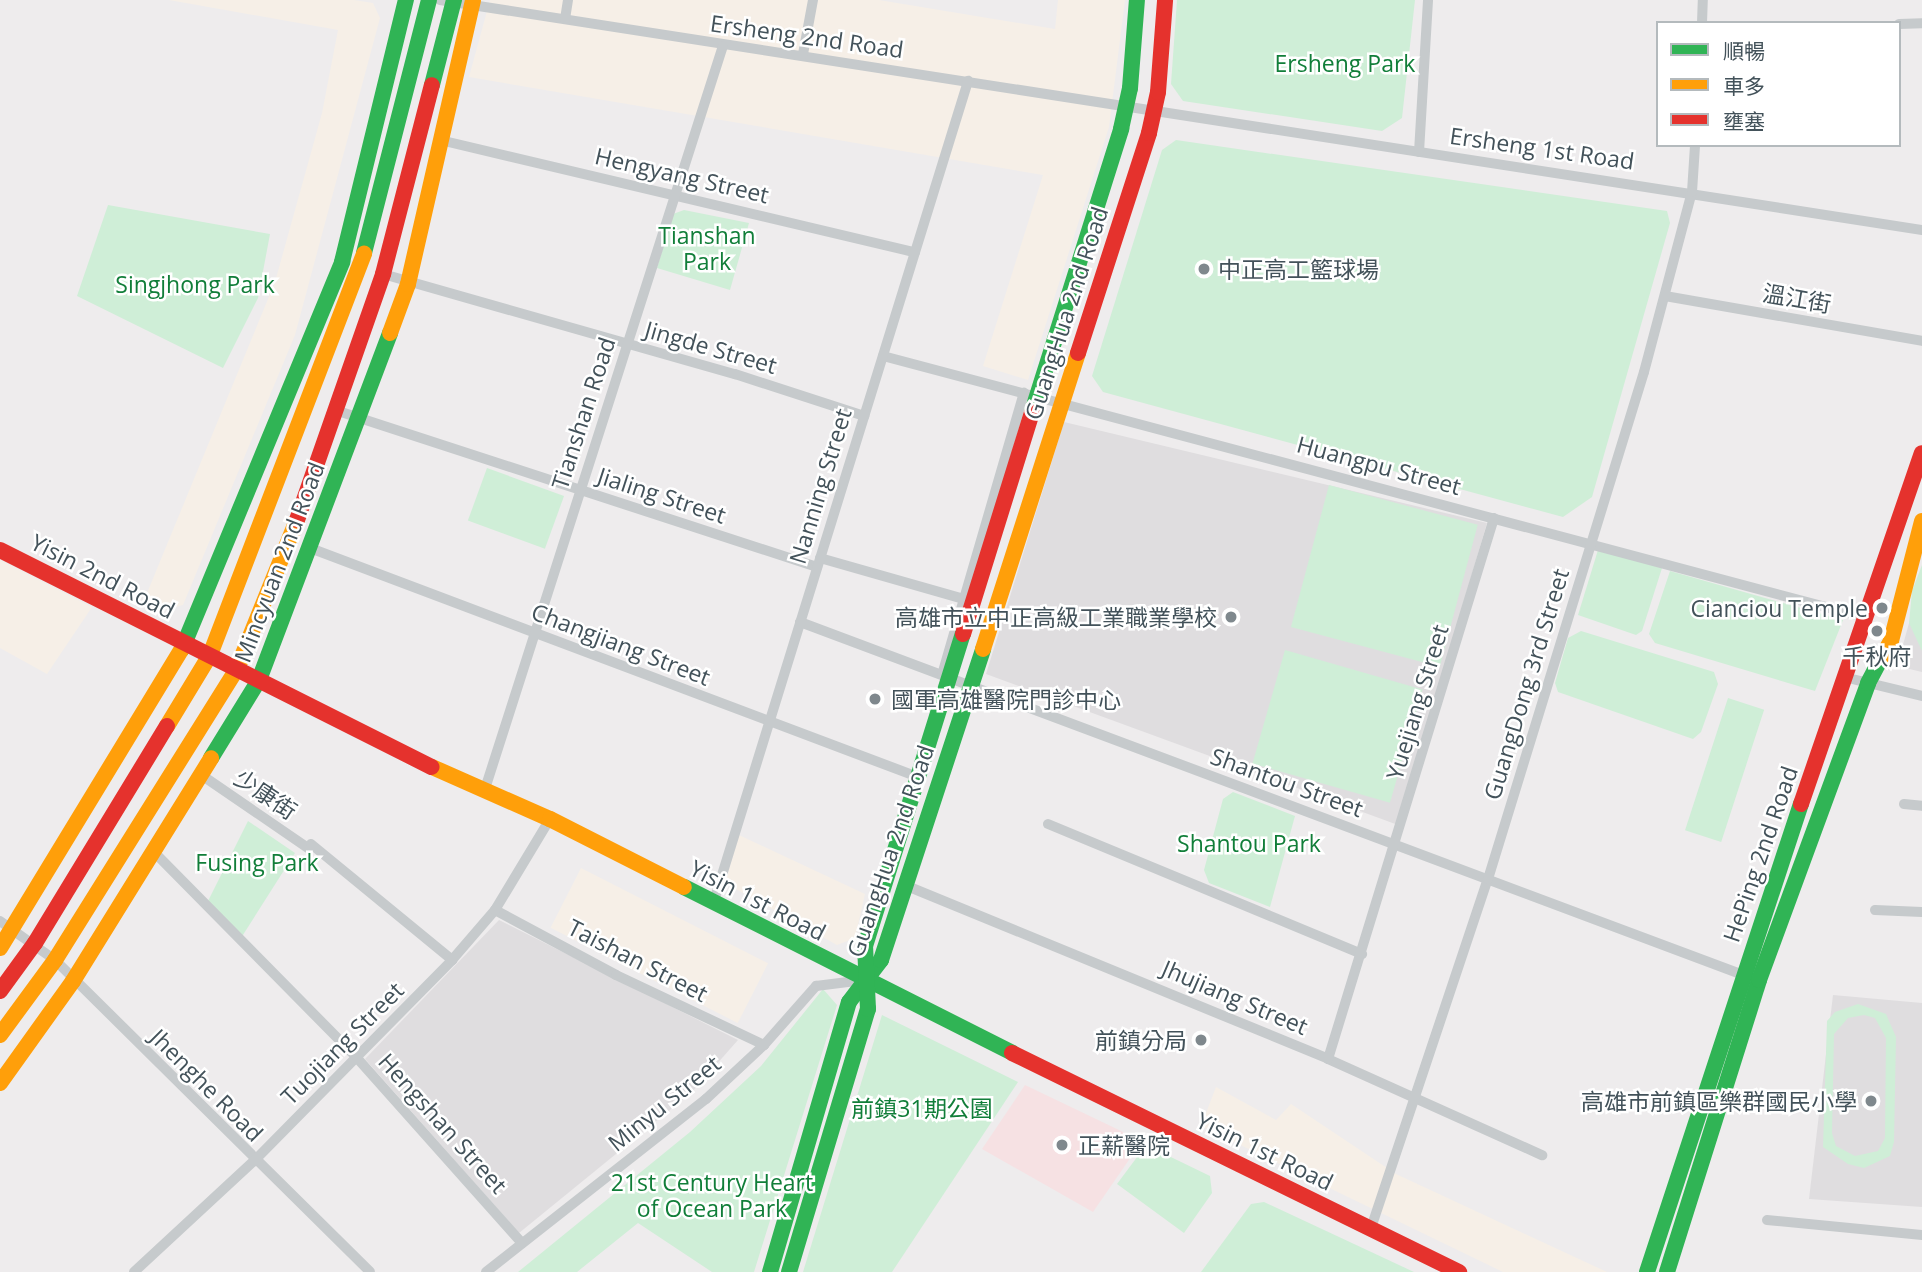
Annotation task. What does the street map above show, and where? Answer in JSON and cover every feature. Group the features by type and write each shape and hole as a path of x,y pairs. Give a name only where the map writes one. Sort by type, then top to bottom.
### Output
{"street":[{"path":"0,948 7,926 186,643 342,261 406,0"},
{"name":"Mincyuan 2nd Road","path":"0,991 35,943 210,655 360,269 429,0"},
{"path":"565,19 568,0"},
{"path":"803,54 813,0"},
{"name":"GuangHua 2nd Road","path":"867,980 865,946 918,777 945,676 995,527 1030,394 1126,108 1137,0"},
{"name":"GuangHua 2nd Road","path":"867,980 881,960 907,886 1154,114 1165,0"},
{"path":"1419,152 1428,0"},
{"path":"1703,0 1703,21"},
{"name":"Mincyuan 2nd Road","path":"0,1035 55,961 237,669 335,410 383,274 449,1"},
{"name":"Ersheng 2nd Road","path":"449,1 723,46 803,54 1126,108"},
{"name":"Mincyuan 2nd Road","path":"0,1083 73,981 259,680 408,284 472,3"},
{"path":"1901,24 1922,23"},
{"name":"Tianshan Road","path":"484,792 723,46"},
{"name":"Nanning Street","path":"713,904 968,81"},
{"name":"Ersheng 1st Road","path":"1126,108 1692,192 1922,230"},
{"name":"Hengyang Street","path":"440,140 915,252"},
{"name":"GuangDong 3rd Street","path":"1371,1228 1488,879 1591,543 1665,296 1692,192 1695,147"},
{"name":"Jingde Street","path":"383,274 408,284 628,344 864,416"},
{"name":"溫江街","path":"1665,296 1922,341"},
{"name":"Huangpu Street","path":"883,356 1863,617"},
{"path":"945,676 964,599 1030,394"},
{"name":"Jialing Street","path":"335,410 580,491 819,562 964,599"},
{"name":"HePing 2nd Road","path":"1647,1272 1743,974 1863,617 1922,453"},
{"name":"Yuejiang Street","path":"1328,1059 1494,518"},
{"name":"HePing 2nd Road","path":"1667,1272 1759,980 1868,683 1891,641 1922,521"},
{"path":"995,527 1018,534"},
{"name":"Changjiang Street","path":"310,548 918,777"},
{"name":"Yisin 2nd Road","path":"0,550 186,643"},
{"name":"Shantou Street","path":"800,622 1759,980"},
{"name":"Yisin 1st Road","path":"186,643 484,792 550,819 713,904 1459,1272"},
{"path":"1844,677 1922,696"},
{"name":"少康街","path":"200,774 310,846 453,960"},
{"path":"1904,804 1922,806"},
{"name":"Tuojiang Street","path":"134,1272 254,1161 453,960 495,910 550,819"},
{"path":"1048,824 1362,954"},
{"name":"Hengshan Street","path":"154,852 357,1058 522,1243"},
{"name":"Jhujiang Street","path":"907,886 1328,1059 1413,1100 1542,1156"},
{"name":"Taishan Street","path":"495,910 616,975 764,1045"},
{"path":"1875,910 1922,912"},
{"name":"Jhenghe Road","path":"7,926 35,943 55,961 254,1161 370,1272"},
{"path":"770,1272 849,1002 867,980"},
{"path":"789,1272 868,1009 867,980"},
{"name":"Minyu Street","path":"486,1272 706,1099 764,1045 822,982 867,980"},
{"path":"1767,1220 1922,1235"}],"shaded area":[{"path":"169,0 354,0 373,3 380,18 295,335 183,605 168,609 145,598 275,282 322,113 338,30"},
{"path":"490,0 879,0 1055,29 1058,0 1125,0 1109,127 1028,380 983,366 1043,175 469,77"},
{"name":"高雄市立中正高級工業職業學校","path":"1064,422 1487,523 1398,825 986,674"},
{"path":"0,560 92,607 47,674 0,648"},
{"path":"1922,577 1922,672 1897,666"},
{"path":"739,835 865,894 855,938 837,945 725,883"},
{"path":"581,868 768,963 738,1023 551,928"},
{"path":"499,920 738,1040 692,1092 519,1233 365,1059"},
{"name":"高雄市前鎮區樂群國民小學","path":"1833,995 1922,1003 1922,1207 1809,1199"},
{"name":"正薪醫院","path":"1025,1085 1142,1141 1093,1212 982,1149"},
{"path":"1216,1087 1276,1120 1291,1104 1396,1174 1607,1272 1503,1272 1201,1126"}],"green space":[{"name":"Ersheng Park","path":"1177,0 1415,0 1402,118 1382,131 1183,101 1171,84"},
{"path":"1176,140 1667,211 1670,223 1592,497 1563,517 1103,392 1092,376 1162,150"},
{"name":"Singjhong Park","path":"108,205 270,234 258,298 223,368 77,296"},
{"name":"Tianshan Park","path":"684,210 749,223 730,290 657,268 673,214"},
{"path":"487,468 564,496 545,549 468,521"},
{"path":"1329,485 1478,525 1440,667 1291,627"},
{"path":"1598,550 1662,568 1642,631 1636,635 1578,615"},
{"path":"1922,565 1922,651 1909,623 1912,591"},
{"path":"1670,571 1843,620 1815,691 1655,643 1649,634"},
{"path":"1581,631 1714,672 1718,684 1701,732 1693,739 1558,692 1555,683 1568,638"},
{"path":"1285,650 1422,689 1390,803 1252,763"},
{"path":"1728,698 1764,710 1721,842 1685,830"},
{"name":"Shantou Park","path":"1233,792 1295,816 1270,907 1209,883 1204,870 1223,799"},
{"name":"Fusing Park","path":"248,821 295,853 241,938 207,903"},
{"name":"21st Century Heart of Ocean Park","path":"823,989 837,1005 754,1272 712,1272 638,1223 577,1272 518,1272 690,1132 761,1066"},
{"path":"1858,1004 1886,1014 1896,1037 1894,1142 1890,1156 1864,1168 1848,1164 1823,1147 1827,1021 1835,1012","holes":["1864,1015 1875,1018 1886,1038 1885,1138 1878,1151 1855,1156 1836,1146 1832,1133 1834,1034 1848,1018"]},
{"name":"前鎮31期公園","path":"882,1015 1018,1082 892,1272 803,1272"},
{"path":"1146,1145 1210,1176 1212,1193 1184,1233 1117,1184"},
{"path":"1264,1202 1414,1272 1201,1272 1251,1204"}],"traffic: fast":[{"path":"182,649 342,262 406,0"},
{"path":"364,253 429,0"},
{"path":"432,85 454,0"},
{"path":"1032,412 1121,129 1130,88 1137,0"},
{"path":"211,758 259,680 390,333"},
{"path":"789,1272 868,1009 865,946 963,634"},
{"path":"770,1272 849,1002 881,960 983,649"},
{"path":"1667,1272 1759,980 1868,683 1882,657"},
{"path":"1647,1272 1801,804"},
{"path":"684,887 1012,1053"}],"traffic: slow":[{"path":"390,333 408,284 473,0"},
{"path":"167,726 210,655 364,253"},
{"path":"983,649 1078,353"},
{"path":"0,1035 55,960 237,669 297,520"},
{"path":"1882,657 1891,641 1922,521"},
{"path":"0,948 182,649"},
{"path":"0,1083 73,981 211,758"},
{"path":"432,767 550,819 684,887"}],"traffic: jam":[{"path":"1078,353 1149,133 1158,92 1165,0"},
{"path":"297,520 383,274 432,85"},
{"path":"963,634 1032,412"},
{"path":"1801,804 1922,453"},
{"path":"0,550 432,767"},
{"path":"0,991 35,943 167,726"},
{"path":"1012,1053 1459,1272"}],"place":[{"name":"中正高工籃球場","path":"1204,269"},
{"name":"Cianciou Temple","path":"1882,608"},
{"name":"高雄市立中正高級工業職業學校","path":"1231,617"},
{"name":"千秋府","path":"1877,631"},
{"name":"國軍高雄醫院門診中心","path":"875,699"},
{"name":"前鎮分局","path":"1201,1040"},
{"name":"高雄市前鎮區樂群國民小學","path":"1871,1101"},
{"name":"正薪醫院","path":"1062,1145"}]}
